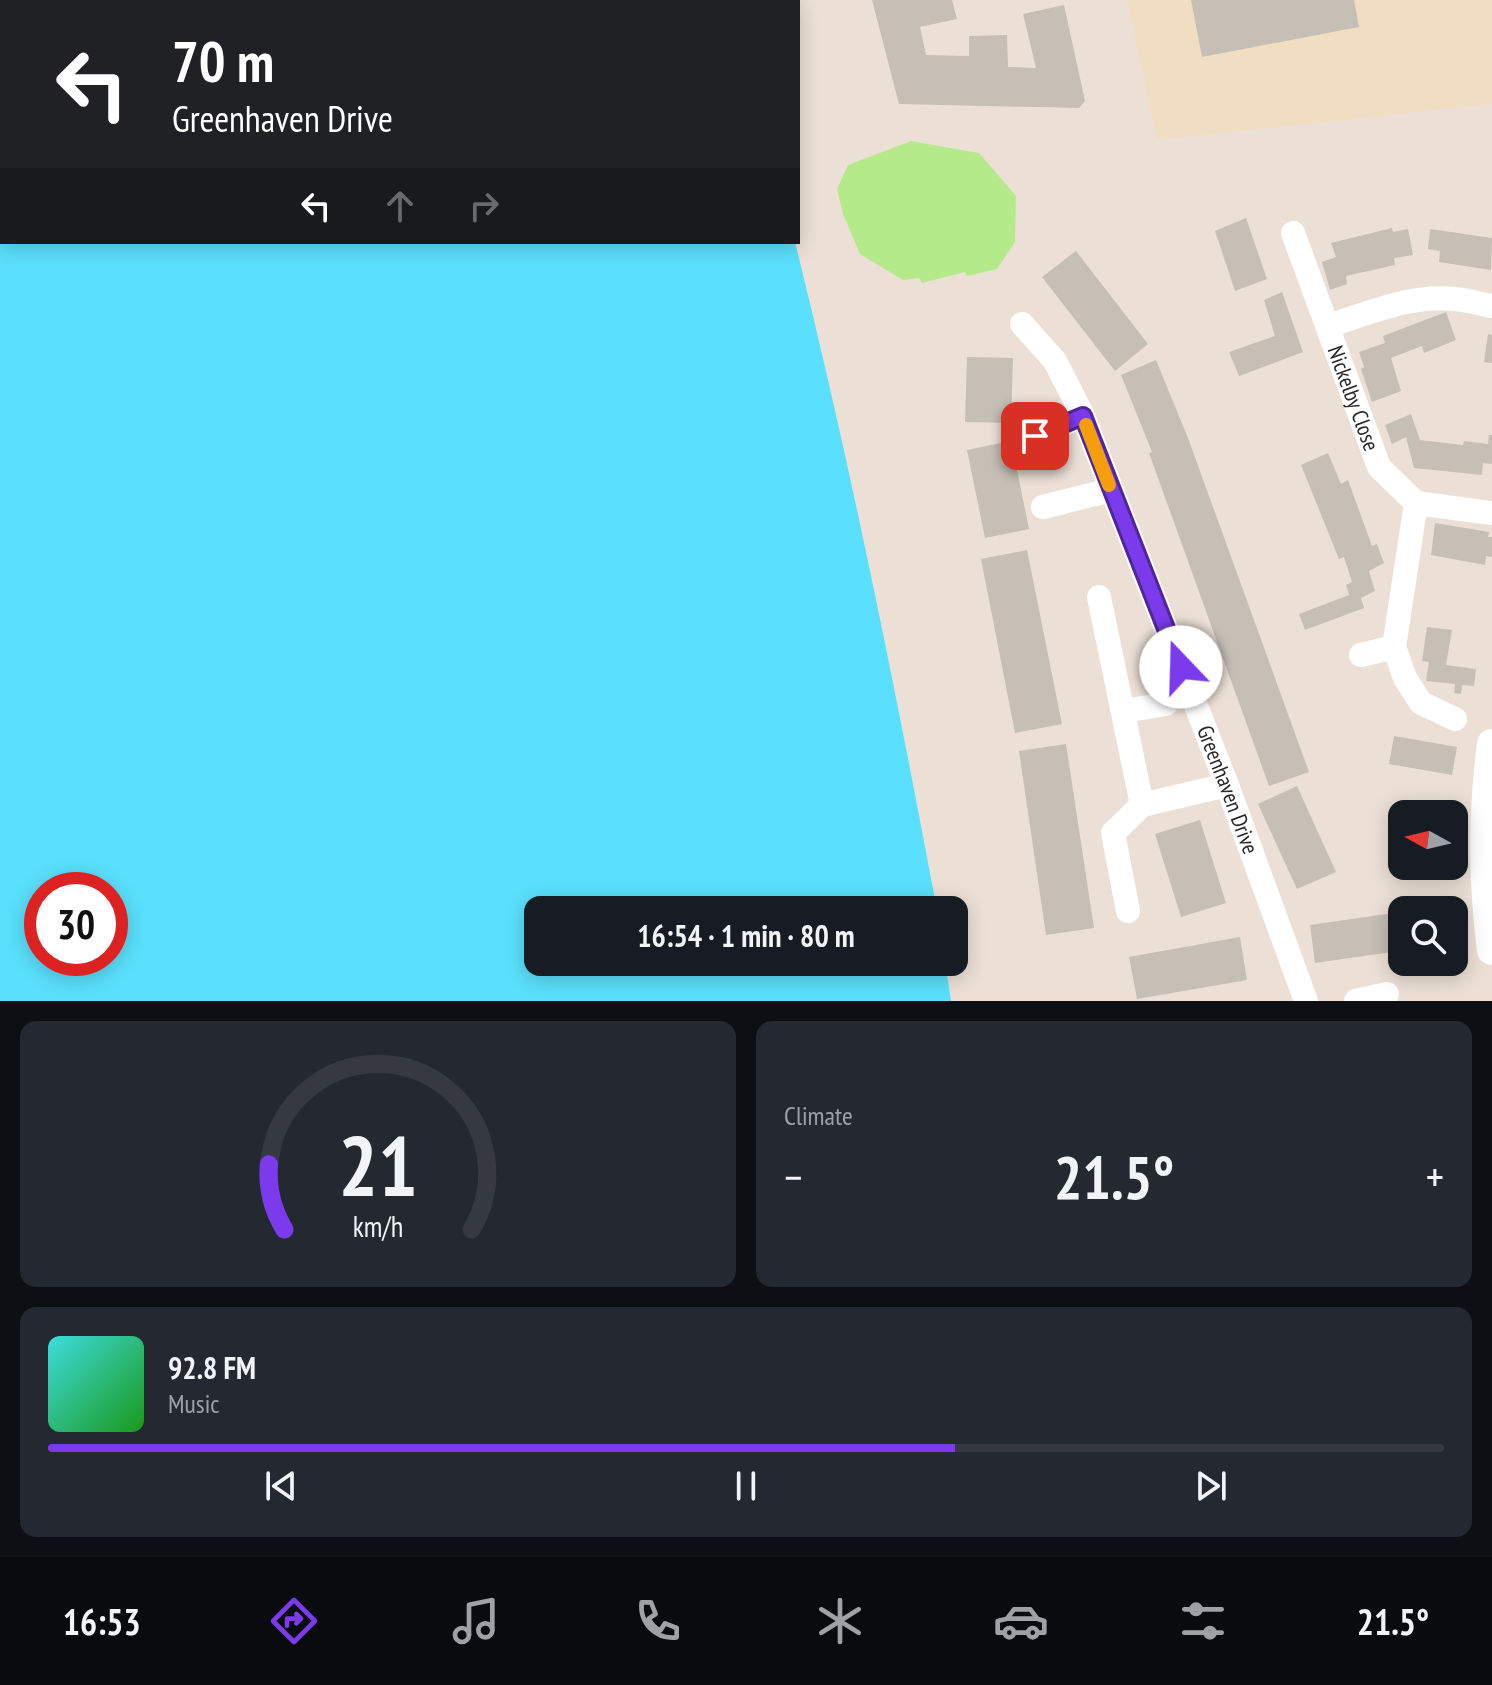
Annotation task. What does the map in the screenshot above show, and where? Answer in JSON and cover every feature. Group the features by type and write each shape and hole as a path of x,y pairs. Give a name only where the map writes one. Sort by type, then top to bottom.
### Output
{"street":[{"name":"Nickelby Close","path":"1293,233 1379,467 1416,503"},
{"name":"Nickelby Close","path":"1328,326 1392,305 1424,299 1454,299 1492,306"},
{"name":"Greenhaven Drive","path":"1022,324 1055,361 1083,416 1227,785 1306,1001"},
{"path":"1035,436 1083,416"},
{"path":"1043,507 1111,490"},
{"path":"1455,719 1421,703 1405,678 1394,647 1416,503 1492,513"},
{"path":"1099,597 1142,805"},
{"path":"1361,655 1394,647"},
{"path":"1124,711 1166,704"},
{"path":"1492,744 1484,872 1492,950"},
{"path":"1128,911 1113,833 1142,805 1227,785"},
{"path":"1356,1001 1387,994"}],"shaded area":[{"path":"1127,0 1492,0 1492,104 1157,140"}],"green space":[{"path":"911,141 979,153 1016,196 1015,242 997,269 967,276 965,272 922,283 919,278 903,280 860,254 843,214 837,189 848,165"}],"water":[{"path":"0,244 795,244 871,575 934,896 524,896 524,976 947,976 951,1001 0,1001"}],"building":[{"path":"872,0 952,0 957,19 920,27 926,55 969,56 969,36 1007,35 1008,67 1036,68 1023,14 1064,5 1085,101 1079,108 899,104"},
{"path":"1191,0 1354,0 1359,27 1202,57"},
{"path":"1246,218 1267,279 1235,291 1215,231"},
{"path":"1392,228 1393,232 1408,229 1413,255 1394,258 1395,265 1346,276 1347,284 1330,290 1322,262 1336,257 1331,243"},
{"path":"1430,229 1492,238 1491,270 1439,262 1440,251 1428,249"},
{"path":"1076,251 1148,344 1115,371 1042,277"},
{"path":"1282,292 1303,352 1239,376 1229,352 1275,336 1264,300"},
{"path":"1446,312 1456,340 1424,353 1422,346 1391,358 1401,391 1372,402 1359,352 1385,343 1383,336"},
{"path":"1488,334 1492,335 1492,363 1484,362"},
{"path":"967,357 1013,358 1011,423 965,422"},
{"path":"1156,360 1188,438 1309,772 1269,786 1149,453 1152,452 1121,375"},
{"path":"1411,414 1420,440 1463,445 1464,441 1488,444 1489,435 1492,435 1492,464 1483,463 1482,475 1414,468 1406,437 1392,444 1385,425"},
{"path":"1011,441 1029,529 985,538 967,450"},
{"path":"1328,453 1341,484 1348,480 1372,546 1377,544 1384,563 1369,571 1375,591 1361,598 1364,608 1305,630 1299,614 1349,595 1346,585 1352,582 1344,557 1339,559 1301,465"},
{"path":"1435,523 1489,532 1492,557 1486,556 1485,565 1431,555"},
{"path":"1027,550 1062,724 1015,733 981,559"},
{"path":"1427,627 1452,630 1446,665 1476,669 1474,686 1462,685 1461,694 1454,693 1455,684 1426,681 1429,662 1422,661"},
{"path":"1394,736 1457,747 1452,775 1389,764"},
{"path":"1066,744 1094,928 1046,935 1019,751"},
{"path":"1297,786 1336,872 1297,889 1258,804"},
{"path":"1200,820 1226,903 1181,917 1155,834"},
{"path":"1388,914 1388,953 1315,963 1310,925"},
{"path":"1240,937 1247,980 1137,999 1129,957"}],"slow traffic":[{"path":"1086,425 1109,485"}],"route":[{"path":"1035,436 1083,416 1181,667"}]}
